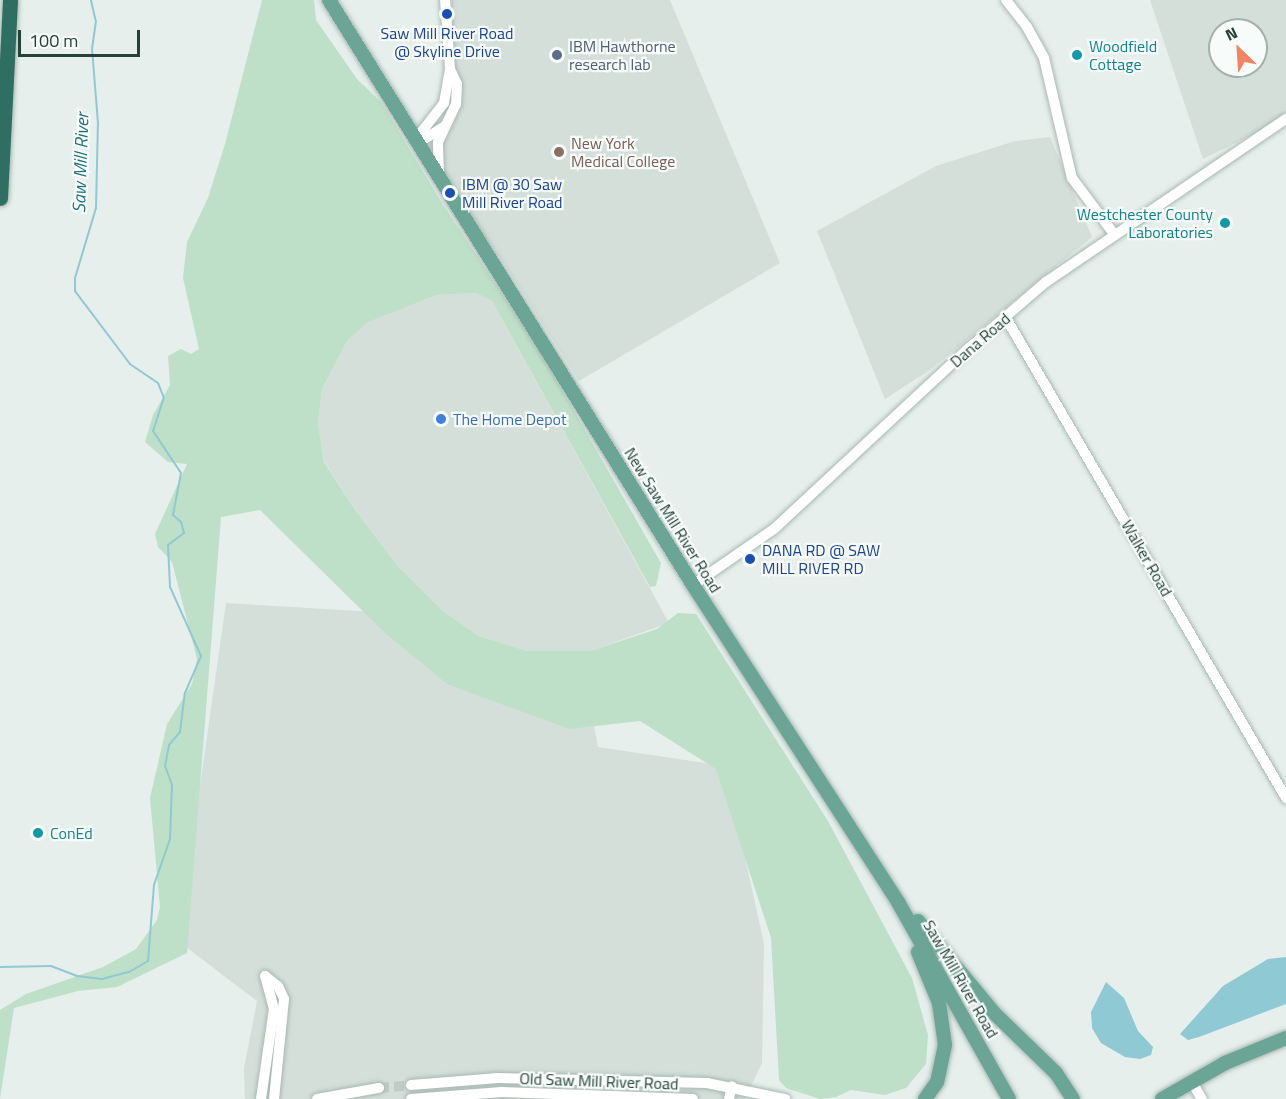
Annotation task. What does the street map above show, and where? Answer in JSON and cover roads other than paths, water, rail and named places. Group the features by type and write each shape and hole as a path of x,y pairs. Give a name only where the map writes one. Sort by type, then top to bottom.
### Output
{"highway":[{"path":"0,198 10,0"}],"main road":[{"path":"329,0 439,176"},
{"name":"New Saw Mill River Road","path":"439,176 693,585 882,878"},
{"path":"882,878 932,981 944,1024 943,1065 925,1099"},
{"path":"882,878 968,984 1056,1073 1073,1099"},
{"name":"Saw Mill River Road","path":"882,878 1009,1099"},
{"path":"1162,1099 1225,1063 1286,1038"}],"street":[{"path":"416,139 444,103 450,69 445,0"},
{"path":"1005,0 1027,27 1044,58 1072,178 1114,234"},
{"path":"439,176 438,142 456,104 457,84 450,69"},
{"name":"Dana Road","path":"693,585 774,528 1046,282 1286,119"},
{"path":"416,139 426,138 446,126"},
{"name":"Walker Road","path":"1006,318 1286,798"},
{"path":"261,1099 274,1009 265,976 278,986 284,999 274,1099"},
{"name":"Old Saw Mill River Road","path":"411,1085 498,1078 732,1086 785,1099"},
{"path":"1192,1082 1203,1099"},
{"path":"729,1099 732,1086"},
{"path":"317,1099 379,1088"},
{"name":"Old Saw Mill River Road","path":"411,1099 502,1092 693,1099"}],"water":[{"path":"1286,957 1286,1004 1199,1037 1188,1040 1180,1034 1223,986 1268,959"},
{"path":"1106,982 1124,998 1138,1031 1153,1047 1151,1055 1140,1059 1125,1057 1101,1043 1092,1028 1091,1012"}],"waterway":[{"name":"Saw Mill River","path":"0,967 51,966 77,976 102,979 129,972 148,961 154,885 170,839 172,785 165,766 169,745 180,732 185,693 201,656 170,587 168,545 184,533 181,522 173,515 181,473 153,431 164,398 158,383 130,364 75,291 75,278 96,208 98,123 92,49 96,22 91,0"}],"tunnel":[{"path":"379,1088 411,1085"}],"place":[{"name":"Saw Mill River Road @ Skyline Drive","path":"447,14"},
{"name":"IBM Hawthorne research lab","path":"557,55"},
{"name":"Woodfield Cottage","path":"1077,55"},
{"name":"New York Medical College","path":"559,152"},
{"name":"IBM @ 30 Saw Mill River Road","path":"450,193"},
{"name":"Westchester County Laboratories","path":"1225,223"},
{"name":"The Home Depot","path":"441,419"},
{"name":"DANA RD @ SAW MILL RIVER RD","path":"750,559"},
{"name":"ConEd","path":"38,833"}]}
